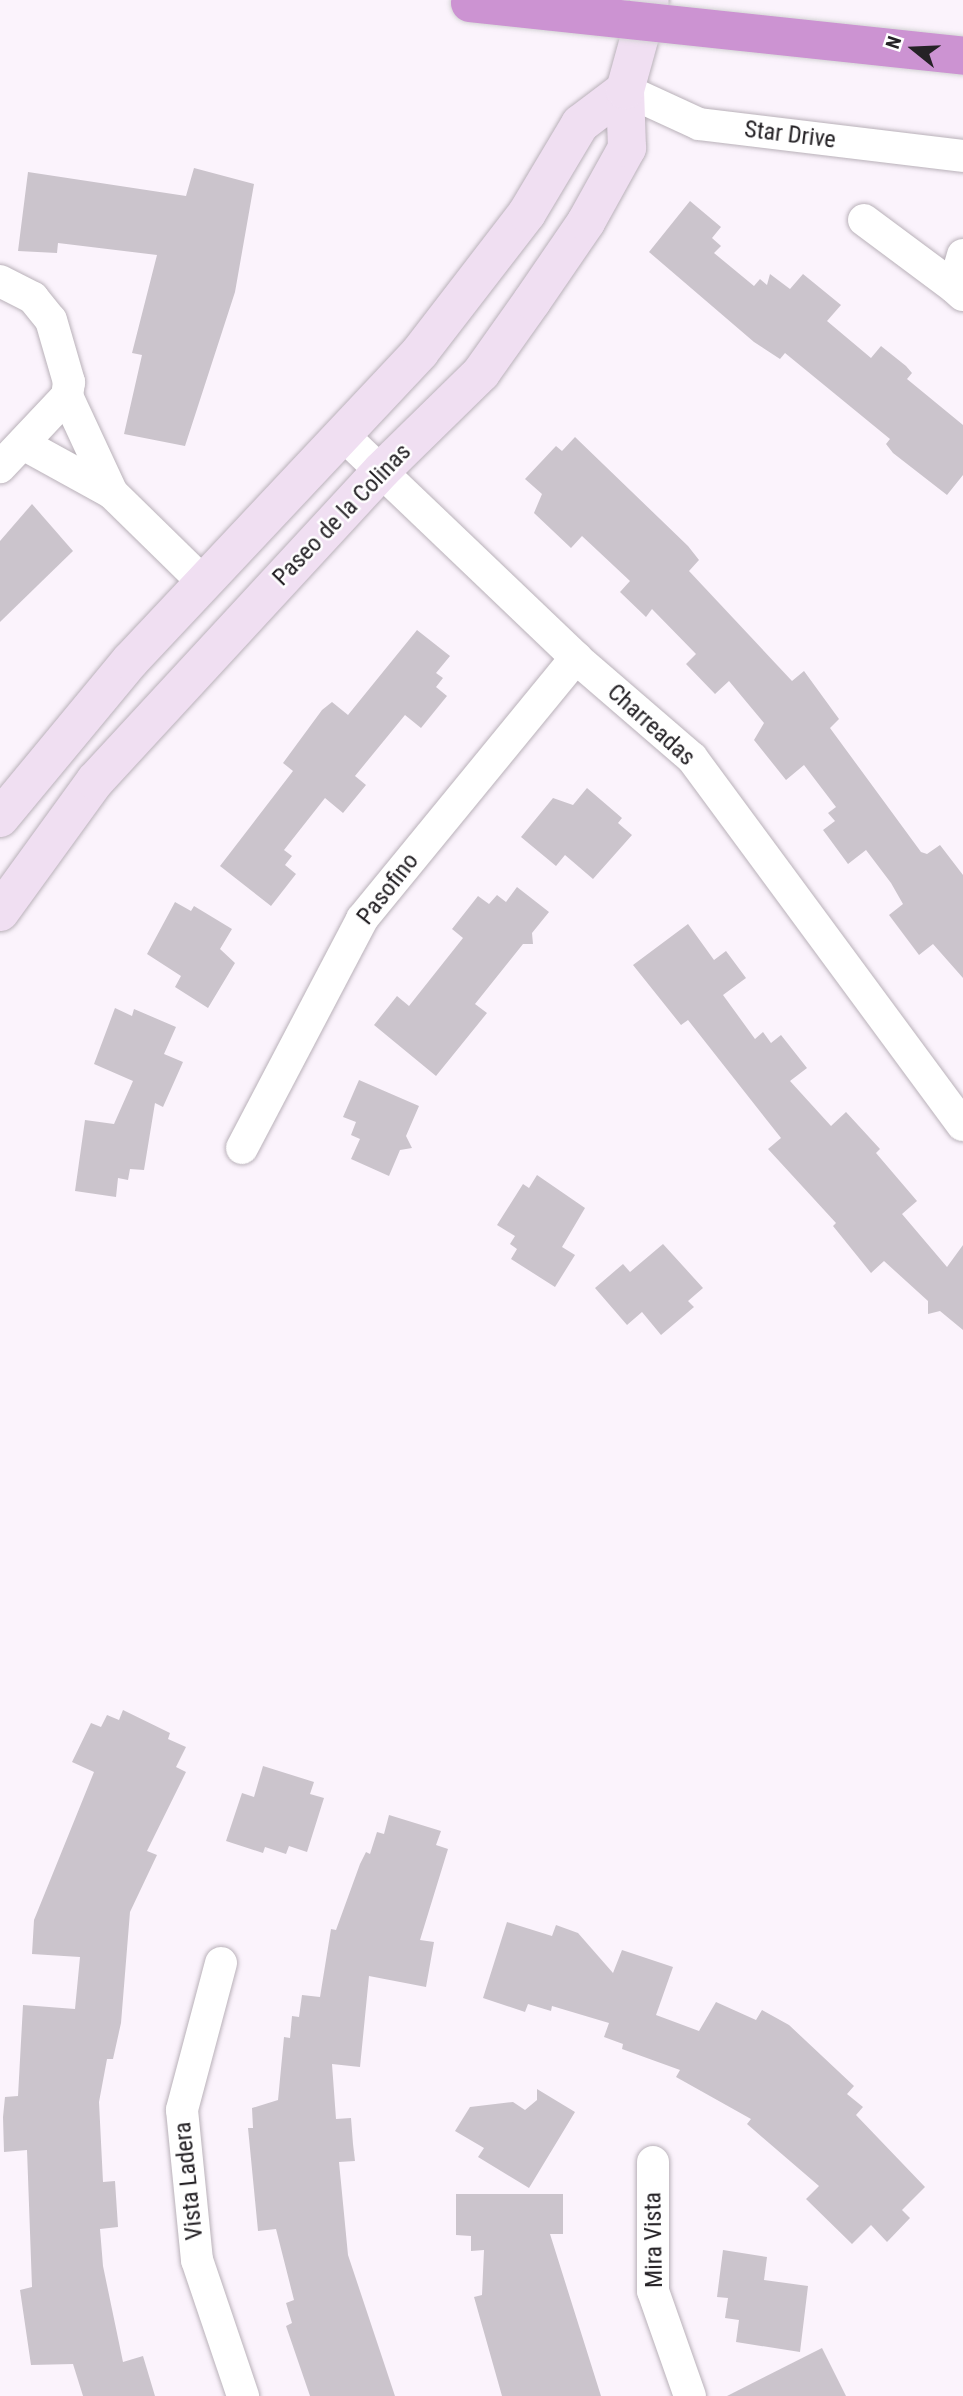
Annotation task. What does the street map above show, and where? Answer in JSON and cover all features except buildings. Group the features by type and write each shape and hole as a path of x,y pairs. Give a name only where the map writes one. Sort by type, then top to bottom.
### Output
{"highway":[{"path":"470,3 963,56"}],"main road":[{"name":"Paseo de la Colinas","path":"0,912 95,780 383,470 481,373 586,222 627,148 625,90 650,0"},
{"path":"0,818 203,582 342,434 484,274 580,124 625,90"},
{"path":"95,780 150,687 189,640 203,582"}],"street":[{"name":"Star Drive","path":"625,90 699,124 963,156"},
{"path":"863,220 958,291 963,255"},
{"path":"0,281 33,298 51,320 68,369 67,396 112,493"},
{"path":"0,467 25,445 67,396"},
{"name":"Charreadas","path":"342,434 383,470 576,658 692,758 963,1125"},
{"path":"25,445 112,493 203,582"},
{"name":"Pasofino","path":"243,1149 362,919 576,658"},
{"name":"Vista Ladera","path":"221,1963 182,2110 197,2260 243,2396"},
{"name":"Mira Vista","path":"653,2162 653,2291 690,2396"}]}
